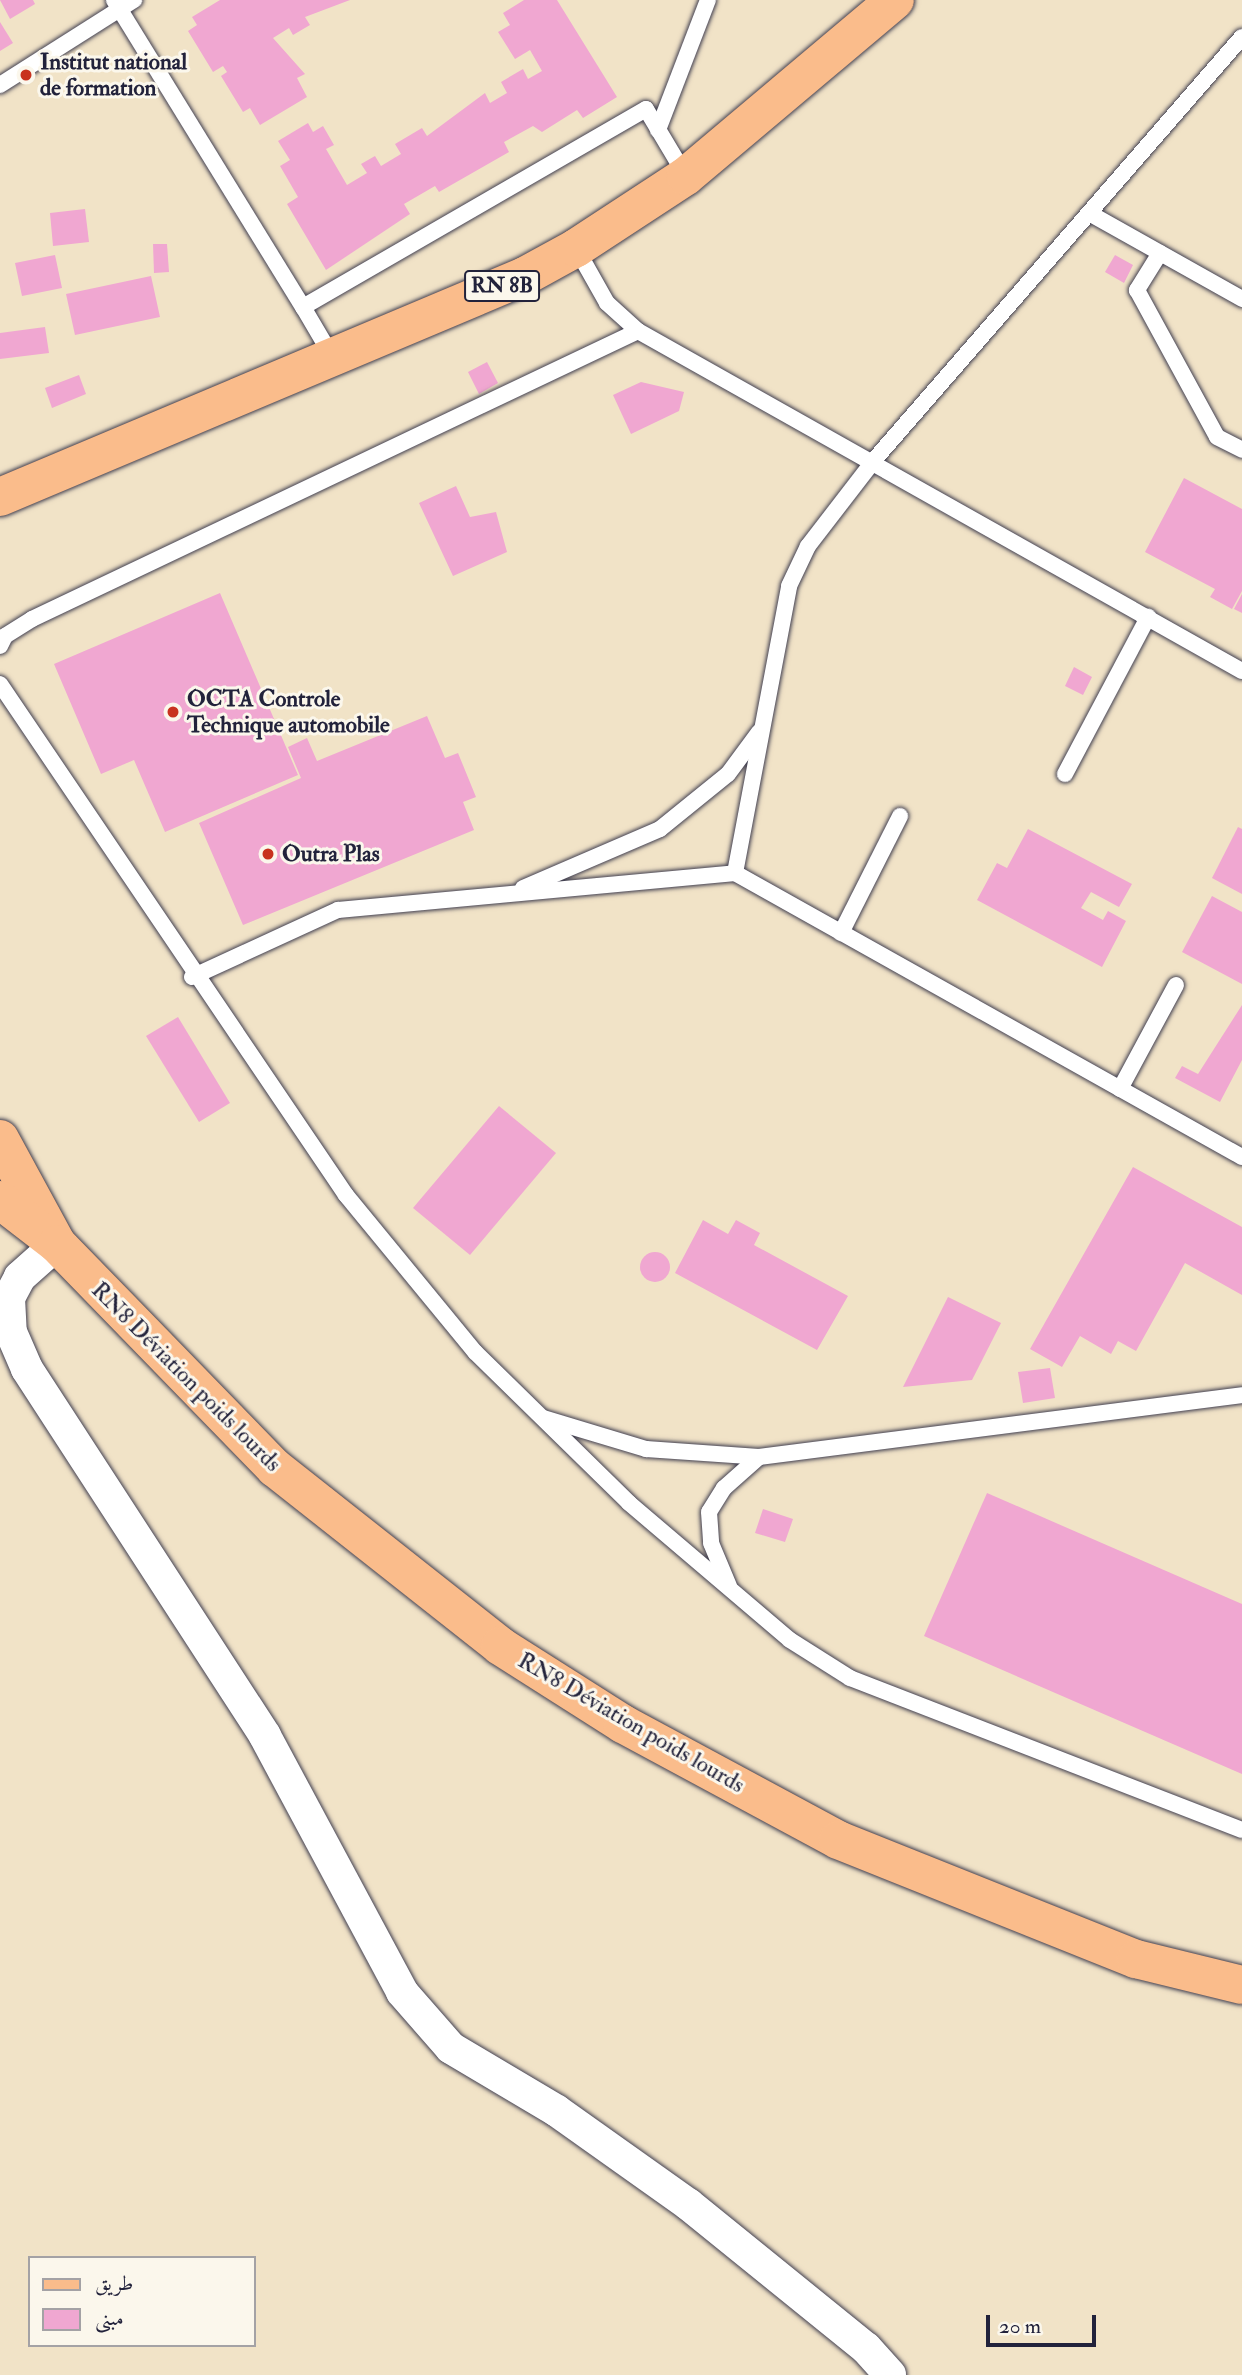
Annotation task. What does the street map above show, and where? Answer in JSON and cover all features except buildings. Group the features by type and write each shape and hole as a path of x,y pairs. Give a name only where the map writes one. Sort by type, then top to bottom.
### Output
{"main road":[{"name":"RN 8B","path":"0,497 332,358 576,248 686,176 895,0"},
{"name":"RN 8B","path":"0,484 52,475"},
{"path":"0,1139 57,1244"},
{"path":"0,1200 57,1244"},
{"name":"RN8 Déviation poids lourds","path":"57,1244 275,1468 500,1646 612,1717 838,1840 972,1898 1136,1959 1242,1985"}],"street":[{"path":"57,1244 20,1277 9,1298 11,1332 27,1369 265,1736 402,1992 451,2048 557,2111 688,2204 866,2348 890,2375"}],"lane":[{"path":"0,85 117,5 134,0"},
{"path":"658,130 708,0"},
{"path":"117,5 332,358"},
{"path":"735,873 789,586 808,546 875,459 1242,37"},
{"path":"303,307 646,109 686,176"},
{"path":"1089,213 1242,299"},
{"path":"576,248 607,303 638,331 875,459 1242,671"},
{"path":"1160,253 1137,290 1217,437 1242,450"},
{"path":"0,646 5,636 32,619 638,331"},
{"path":"1065,774 1148,617"},
{"path":"0,684 192,977 354,1206 423,1294 535,1415 731,1591 850,1678 1242,1830"},
{"path":"505,895 660,829 728,774 761,728"},
{"path":"841,933 900,816"},
{"path":"192,977 338,910 735,873 1242,1157"},
{"path":"1120,1089 1176,985"},
{"path":"535,1415 646,1449 759,1457 1242,1395"},
{"path":"731,1591 711,1543 709,1512 724,1488 759,1457"}],"place":[{"name":"Institut national de formation","path":"26,75"},
{"name":"OCTA Controle Technique automobile","path":"173,712"},
{"name":"Outra Plas","path":"268,854"}]}
